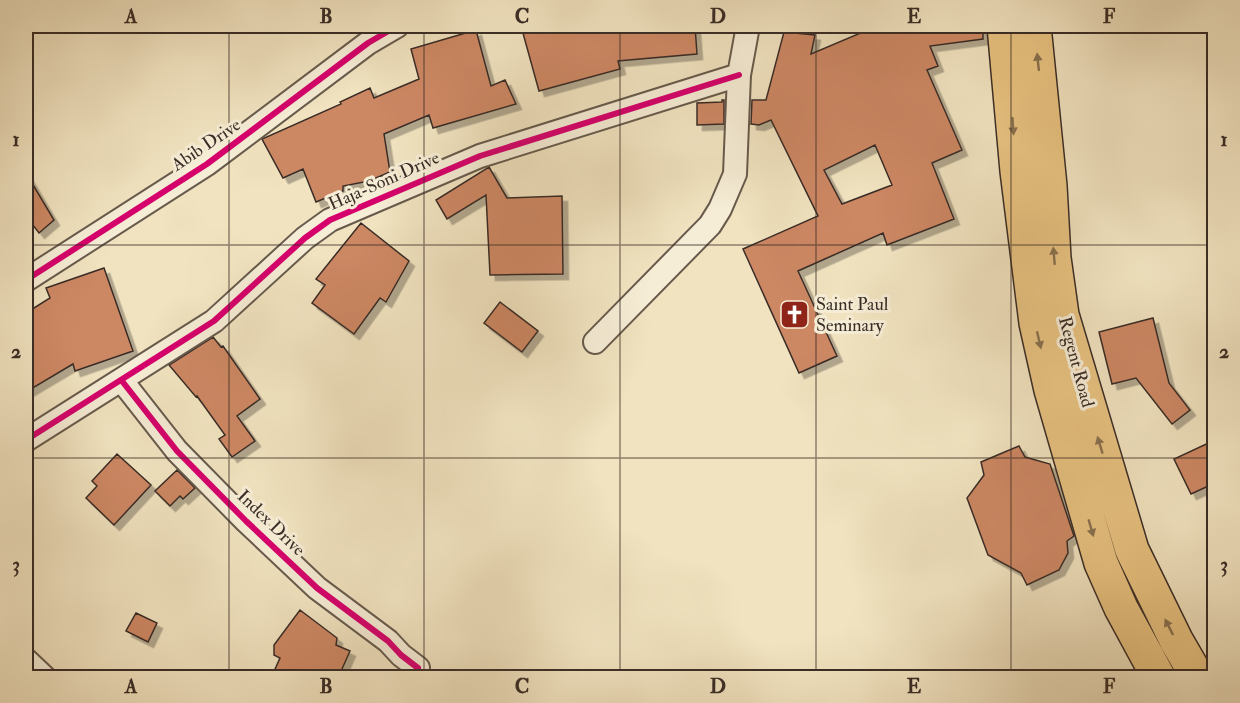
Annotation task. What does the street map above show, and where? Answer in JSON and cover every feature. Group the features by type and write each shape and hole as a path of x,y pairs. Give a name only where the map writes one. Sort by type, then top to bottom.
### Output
{"main road":[{"name":"Regent Road","path":"1004,26 1017,171 1035,323 1051,390 1101,563 1121,608 1159,678"},
{"name":"Regent Road","path":"1034,26 1050,186 1054,258 1062,315 1079,379 1132,550 1166,622 1198,678"}],"street":[{"name":"Abib Drive","path":"26,280 207,164 368,43 397,26"},
{"path":"594,342 710,225 720,209 735,174 739,75 748,26"},
{"name":"Haja-Soni Drive","path":"26,440 214,321 305,238 330,220 480,156 739,75"},
{"name":"Index Drive","path":"122,381 177,451 246,521 317,588 388,641 418,668"},
{"path":"26,660 45,678"}],"building":[{"path":"521,26 695,26 697,54 618,61 620,69 539,91"},
{"path":"877,26 983,26 983,39 930,46 938,66 927,70 962,150 932,163 954,219 887,245 883,233 798,271 837,356 799,373 743,249 818,216 771,120 759,125 751,124 752,100 766,100 784,32 815,35 811,54","holes":["875,145 892,185 842,204 824,170"]},
{"path":"476,30 491,86 505,80 516,104 433,128 429,115 384,134 390,172 369,181 343,186 343,191 316,202 303,169 283,178 262,139 341,104 340,102 370,88 374,98 419,79 411,49"},
{"path":"724,100 724,124 697,125 697,103 722,102"},
{"path":"489,167 507,198 562,196 563,274 490,275 486,195 447,219 436,200"},
{"path":"26,173 54,220 39,233 26,216"},
{"path":"361,223 409,261 386,302 380,298 354,334 312,303 325,285 316,279"},
{"path":"104,268 133,351 75,371 73,364 26,392 26,313 50,298 46,288"},
{"path":"500,302 538,331 522,352 484,323"},
{"path":"1153,318 1169,383 1190,410 1172,424 1136,378 1112,384 1099,332"},
{"path":"213,337 221,347 223,346 260,399 237,416 255,441 232,457 219,439 225,435 197,396 169,365"},
{"path":"1215,440 1215,483 1191,494 1174,459"},
{"path":"1019,446 1025,457 1050,464 1074,536 1067,541 1068,553 1059,570 1027,585 1021,573 988,555 967,498 984,475 981,462"},
{"path":"117,454 151,485 114,525 86,498 97,486 92,481"},
{"path":"177,470 195,488 183,499 180,496 170,506 155,491"},
{"path":"300,610 337,638 336,645 350,651 338,678 271,678 280,658 274,655 274,645"},
{"path":"136,613 157,623 148,642 126,631"}],"cycle path":[{"path":"26,280 207,164 368,43 397,26"},
{"path":"26,440 214,321 305,238 330,220 480,156 739,75"},
{"path":"122,381 177,451 246,521 317,588 388,641 418,668"}],"place":[{"name":"Saint Paul Seminary","path":"795,314"}]}
